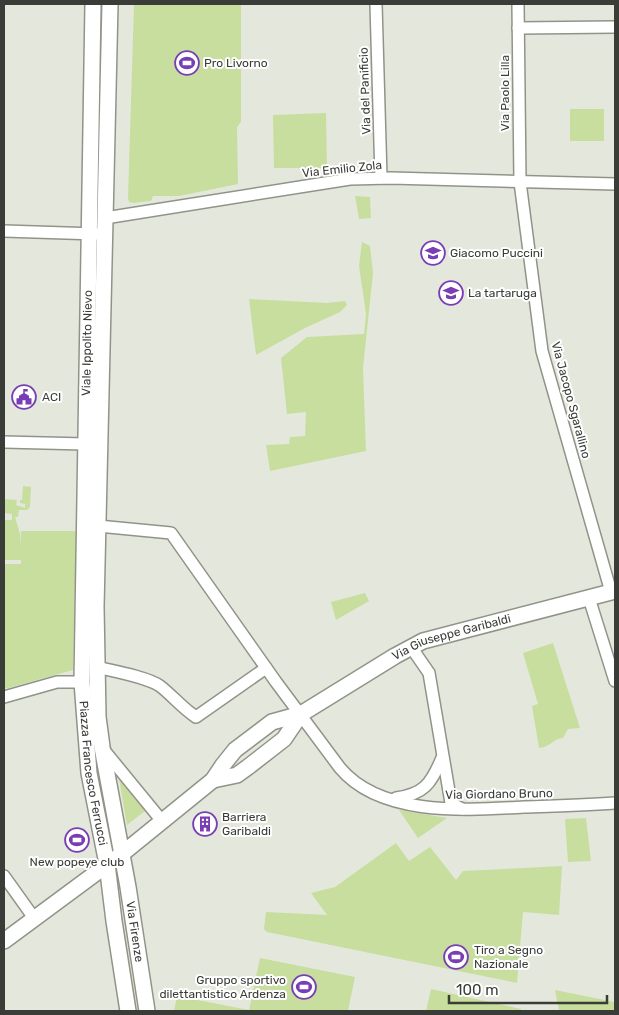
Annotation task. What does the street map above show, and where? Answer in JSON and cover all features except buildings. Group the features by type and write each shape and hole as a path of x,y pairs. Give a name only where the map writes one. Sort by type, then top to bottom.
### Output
{"main road":[{"name":"Viale Ippolito Nievo","path":"82,682 93,4"},
{"name":"Viale Ippolito Nievo","path":"96,667 110,4"},
{"name":"Via Giuseppe Garibaldi","path":"300,714 423,641 613,592"},
{"name":"Piazza Francesco Ferrucci","path":"96,667 97,703 102,747 123,853"},
{"name":"Piazza Francesco Ferrucci","path":"82,682 89,773 107,864"},
{"path":"213,780 237,774 248,767 284,739 300,714"},
{"path":"4,941 123,853 213,780 235,750 272,722 300,714"},
{"name":"Via Firenze","path":"123,853 147,1011"},
{"name":"Via Firenze","path":"107,864 128,1011"}],"street":[{"name":"Via del Panificio","path":"376,4 381,178"},
{"name":"Via Paolo Lilla","path":"518,4 520,182"},
{"path":"518,28 615,27"},
{"name":"Via Emilio Zola","path":"105,218 340,180 381,178 615,184"},
{"name":"Via Jacopo Sgarallino","path":"520,182 542,352 613,592"},
{"path":"4,230 104,235"},
{"path":"4,442 86,444"},
{"name":"Via Giordano Bruno","path":"98,526 171,533 300,714 346,774 367,790 386,798 444,810 615,803"},
{"path":"588,598 615,681"},
{"path":"411,647 429,673 451,802 463,810"},
{"path":"96,667 159,685 182,708 196,717 266,668"},
{"path":"4,697 57,682 82,682"},
{"name":"Piazza Francesco Ferrucci","path":"102,747 162,821"},
{"path":"386,798 409,795 426,788 435,775 442,758"},
{"path":"4,876 34,918"}],"green space":[{"name":"Pro Livorno","path":"134,4 241,4 241,122 237,127 238,184 179,196 153,196 151,201 129,202"},
{"path":"570,109 604,109 604,141 570,141"},
{"path":"326,113 327,168 274,168 273,115"},
{"path":"355,196 370,197 371,218 359,219"},
{"path":"362,242 370,246 373,273 363,368 366,451 270,471 266,445 289,444 290,437 305,436 306,412 287,414 281,358 307,337 364,334 366,314 359,266"},
{"path":"249,299 327,303 345,301 347,305 340,312 305,328 256,355"},
{"path":"23,486 31,487 30,507 27,510 19,510 18,517 15,517 20,534 20,547 21,531 76,531 73,670 4,689 4,564 21,564 21,560 4,560 4,520 12,520 12,514 4,513 4,499 17,500 16,505 25,508 25,504 20,503"},
{"path":"365,593 369,601 336,620 331,602"},
{"path":"553,643 580,728 568,729 563,738 543,748 539,748 532,706 538,704 523,653"},
{"path":"119,779 145,811 127,825"},
{"path":"399,810 447,818 418,838"},
{"path":"586,818 591,861 568,862 565,819"},
{"path":"396,843 409,861 430,847 456,880 463,871 562,866 559,915 523,912 517,983 267,932 264,929 266,912 327,915 311,893 335,887"},
{"name":"Gruppo sportivo dilettantistico Ardenza","path":"260,958 355,977 348,1011 174,1011 177,996 249,1010"},
{"path":"431,989 521,1009 521,1011 426,1011"},
{"path":"555,990 615,1002 615,1011 559,1011"}],"place":[{"name":"Pro Livorno","path":"187,63"},
{"name":"Giacomo Puccini","path":"433,253"},
{"name":"La tartaruga","path":"451,293"},
{"name":"ACI","path":"24,397"},
{"name":"Barriera Garibaldi","path":"205,824"},
{"name":"New popeye club","path":"77,840"},
{"name":"Tiro a Segno Nazionale","path":"456,957"},
{"name":"Gruppo sportivo dilettantistico Ardenza","path":"304,987"}]}
